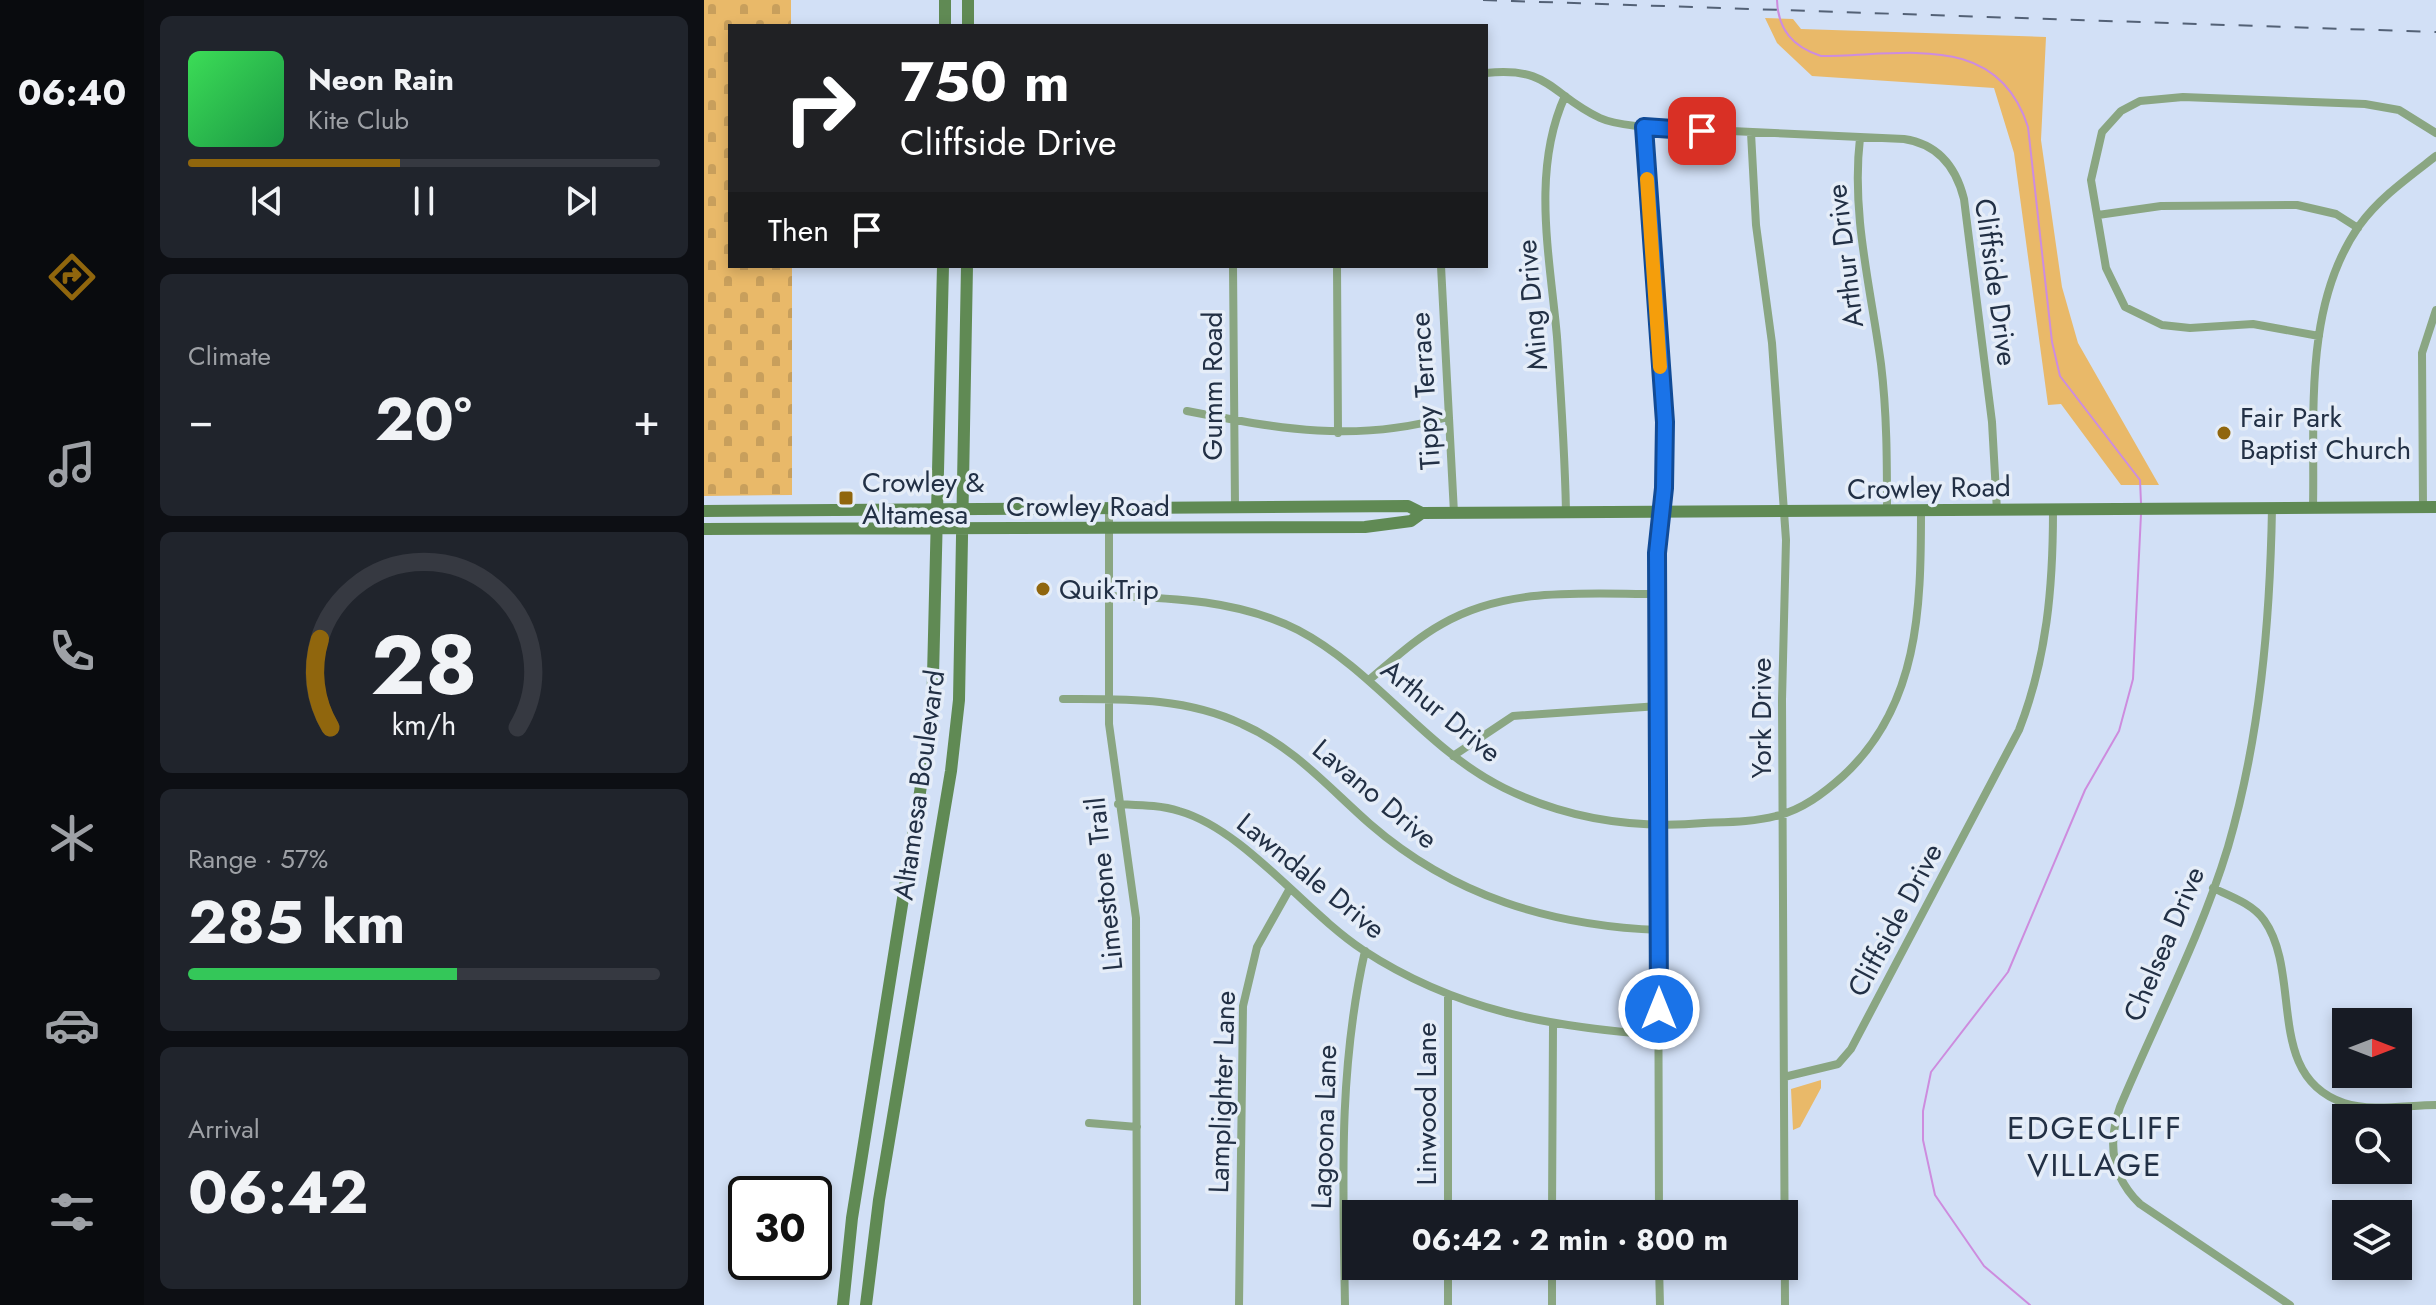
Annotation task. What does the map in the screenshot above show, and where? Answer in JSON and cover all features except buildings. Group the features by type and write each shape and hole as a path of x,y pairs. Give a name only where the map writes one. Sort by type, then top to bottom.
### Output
{"main road":[{"path":"968,0 968,24"},
{"path":"945,1 945,24"},
{"name":"Altamesa Boulevard","path":"843,1305 852,1218 932,722 943,268"},
{"name":"Altamesa Boulevard","path":"866,1305 956,725 967,268"},
{"path":"943,326 967,334"},
{"name":"Crowley Road","path":"704,511 1408,506 1422,513 1782,513 2429,507"},
{"name":"Crowley Road","path":"704,529 962,531 1365,527 1411,521 1422,513"},
{"path":"932,722 956,725"},
{"path":"878,1051 903,1055"}],"street":[{"name":"Cliffside Drive","path":"1488,73 1525,72 1537,76 1601,119 1644,127 1924,144 1944,158 1961,186 1989,392 1997,511"},
{"name":"Ming Drive","path":"1565,96 1548,141 1546,213 1564,427 1566,513"},
{"path":"2319,336 2253,324 2162,325 2132,313 2119,299 2110,281 2091,180 2092,163 2102,132 2121,111 2140,101 2183,97 2365,104 2399,110 2436,133"},
{"path":"1644,127 1665,422 1658,594 1659,1200"},
{"name":"York Drive","path":"1751,133 1756,225 1776,391 1786,540 1783,814 1785,1305"},
{"name":"Arthur Drive","path":"1860,138 1856,177 1887,428 1887,512"},
{"path":"2313,508 2319,336 2334,274 2358,228 2386,196 2436,156"},
{"path":"2098,215 2161,206 2297,205 2336,214 2358,228"},
{"name":"Gumm Road","path":"1233,268 1235,506"},
{"path":"1337,268 1338,433"},
{"name":"Tippy Terrace","path":"1441,268 1454,513"},
{"path":"2429,507 2422,353 2436,310"},
{"path":"1187,411 1301,432 1338,433 1373,433 1448,417"},
{"name":"Limestone Trail","path":"1109,507 1108,699 1118,804 1136,918 1137,1305"},
{"name":"Chelsea Drive","path":"2272,508 2271,574 2258,713 2236,814 2213,888 2115,1121 2115,1170 2124,1189 2158,1217 2290,1305"},
{"name":"Cliffside Drive","path":"1784,1077 1838,1064 1851,1049 2019,730 2036,681 2047,631 2053,565 2053,511"},
{"name":"Arthur Drive","path":"1109,596 1187,598 1241,610 1298,630 1369,680 1453,756 1503,788 1562,812 1603,821 1660,824 1742,821 1783,814 1827,791 1872,743 1897,700 1916,638 1921,512"},
{"path":"1369,680 1444,623 1501,601 1542,595 1658,594"},
{"name":"Lavano Drive","path":"1063,699 1163,701 1201,709 1240,723 1280,743 1398,846 1437,873 1472,891 1560,920 1660,930"},
{"path":"1453,756 1513,716 1659,706"},
{"name":"Lawndale Drive","path":"1118,804 1179,811 1207,822 1231,837 1289,890 1365,951 1448,994 1553,1026 1659,1035"},
{"path":"2213,888 2249,907 2268,927 2282,976 2292,1043 2297,1061 2308,1078 2345,1104 2436,1105"},
{"name":"Lamplighter Lane","path":"1239,1305 1243,1006 1257,947 1289,890"},
{"name":"Lagoona Lane","path":"1345,1305 1344,1071 1350,1015 1365,951"},
{"name":"Linwood Lane","path":"1448,994 1448,1200"},
{"path":"1552,1200 1553,1026"},
{"path":"1089,1123 1137,1127"},
{"path":"1448,1280 1448,1305"},
{"path":"1552,1280 1552,1305"},
{"path":"1659,1280 1660,1305"}],"green space":[{"path":"704,0 791,0 791,24 728,24 728,268 792,268 792,495 704,496"},
{"path":"1765,18 1793,19 1801,29 2046,37 2041,140 2062,287 2078,343 2159,485 2121,485 2061,404 2048,405 2014,153 1994,88 1812,76 1777,43"},
{"path":"1821,1080 1821,1088 1800,1127 1793,1130 1791,1089"}],"waterway":[{"path":"1777,0 1784,29 1802,48 1811,52 1821,56 1944,55 1971,62 1994,75 2014,96 2028,127 2052,342 2060,376 2140,480 2141,503"},
{"path":"2030,1305 1984,1266 1935,1195 1923,1140 1923,1111 1931,1072 2008,972 2085,790 2119,731 2133,679 2141,514"}],"railway":[{"path":"1483,0 2436,32"}],"slow traffic":[{"path":"1647,179 1660,367"}],"place":[{"name":"Fair Park Baptist Church","path":"2224,433"},
{"name":"Crowley & Altamesa","path":"846,498"},
{"name":"QuikTrip","path":"1043,589"}],"district":[{"name":"EDGECLIFF VILLAGE","path":"2095,1146"}],"route":[{"path":"1659,1009 1657,553 1664,488 1665,422 1644,127 1702,131"}]}
